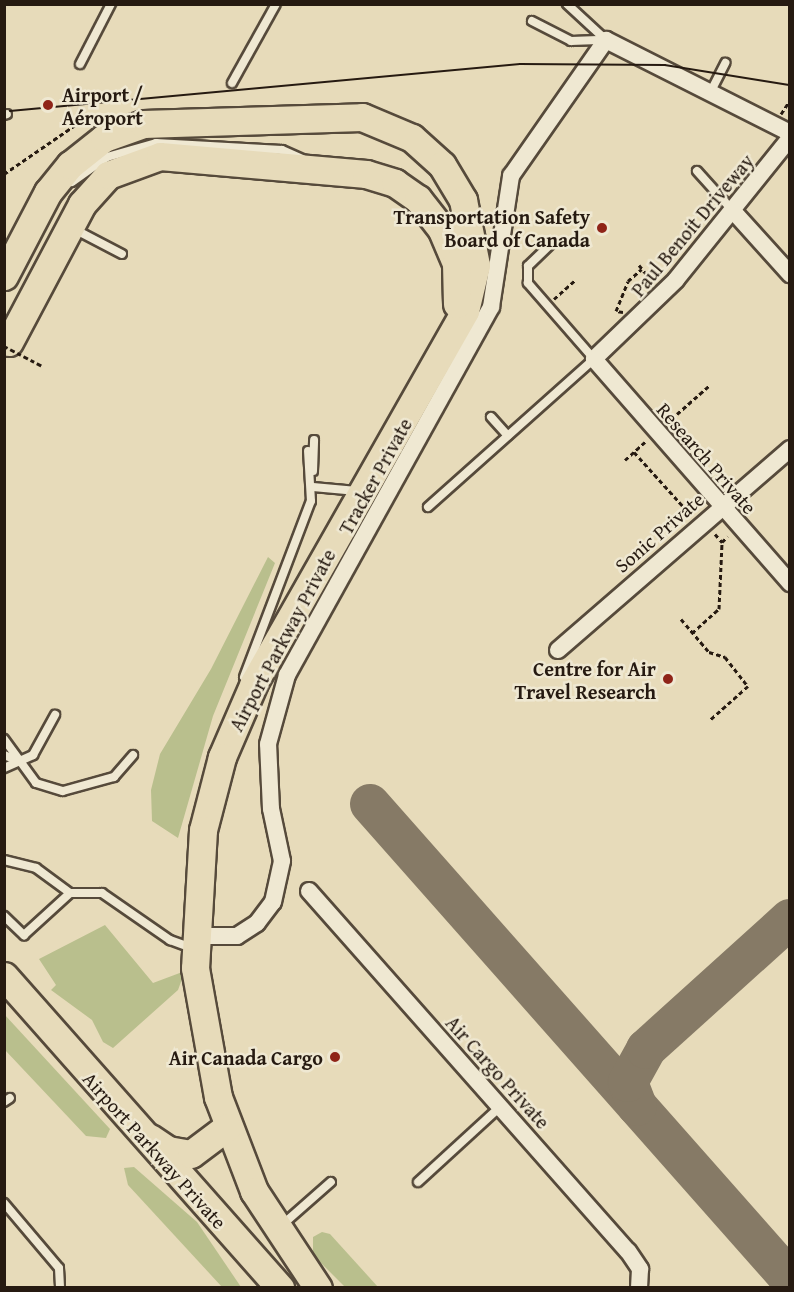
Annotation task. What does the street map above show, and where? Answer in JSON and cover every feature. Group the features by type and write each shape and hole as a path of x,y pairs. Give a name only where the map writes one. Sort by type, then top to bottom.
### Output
{"highway":[{"name":"Airport Parkway Private","path":"4,276 56,180 104,138 162,122 329,114 380,122 412,138 442,165 463,200 475,247 473,284 444,348 231,733 203,830 195,943 206,1047 227,1127 276,1230 318,1287"},
{"name":"Airport Parkway Private","path":"7,344 69,226 97,185 142,159 177,156 382,178 430,212 450,247 458,282 444,348"},
{"name":"Airport Parkway Private","path":"4,976 124,1116 280,1287"},
{"name":"Airport Parkway Private","path":"4,985 33,1011"},
{"path":"124,1116 156,1143 180,1154 201,1151 227,1127"}],"street":[{"path":"606,40 789,136"},
{"name":"Tracker Private","path":"195,943 237,936 257,923 273,902 282,861 271,809 268,744 287,675 491,308 511,176 606,40"},
{"name":"Paul Benoit Driveway","path":"594,359 664,294 734,212 789,136"},
{"path":"734,212 789,274"},
{"name":"Research Private","path":"594,359 721,507 789,582"},
{"name":"Sonic Private","path":"558,650 789,449"},
{"name":"Air Cargo Private","path":"309,891 628,1251 640,1269 639,1287"}],"lane":[{"path":"80,64 111,4"},
{"path":"232,84 276,4"},
{"path":"567,4 606,40"},
{"path":"532,21 571,41 606,40"},
{"path":"710,93 725,63"},
{"path":"4,286 56,198 84,171 119,152 172,142 282,150 299,155 316,170"},
{"path":"697,171 734,212"},
{"path":"69,226 122,254"},
{"path":"428,507 594,359 531,290 527,271 552,243"},
{"path":"491,417 508,436"},
{"path":"312,474 314,440"},
{"path":"231,733 244,675 280,592 313,487 308,451"},
{"path":"313,487 363,492"},
{"path":"4,768 33,755 55,715"},
{"path":"6,742 36,783 63,791 114,777 133,755"},
{"path":"4,755 19,761"},
{"path":"4,762 19,761"},
{"path":"4,860 36,868 70,893 102,893 170,940 195,943"},
{"path":"4,916 24,935 70,893"},
{"path":"418,1182 501,1106"},
{"path":"276,1230 331,1182"},
{"path":"4,1203 59,1268 60,1287"}],"path":[{"path":"4,174 84,119 83,109"},
{"path":"644,314 616,311 628,281 640,267 664,294"},
{"path":"546,306 575,280"},
{"path":"7,344 44,367"},
{"path":"677,414 710,385"},
{"path":"625,460 651,436"},
{"path":"634,452 722,542"},
{"path":"692,633 719,609 722,542 738,526"},
{"path":"681,619 709,652 725,657 748,686 710,720"}],"green space":[{"path":"268,557 275,563 213,716 178,838 152,821 151,790 160,754 211,669"},
{"path":"105,925 153,983 185,971 178,990 113,1048 103,1042 92,1020 51,990 56,985 39,959"},
{"path":"4,1014 110,1129 106,1138 86,1136 5,1050"},
{"path":"134,1167 197,1222 241,1287 222,1287 128,1185 124,1168"},
{"path":"322,1232 330,1234 378,1287 345,1287 313,1255 313,1237"}],"taxiway":[{"path":"370,804 790,1279"},
{"path":"637,1106 628,1082 646,1049 790,919"}],"tram line":[{"path":"10,111 520,64 665,65 790,85"}],"place":[{"name":"Airport / Aéroport","path":"48,105"},
{"name":"Transportation Safety Board of Canada","path":"602,228"},
{"name":"Centre for Air Travel Research","path":"668,679"},
{"name":"Air Canada Cargo","path":"335,1057"}]}
